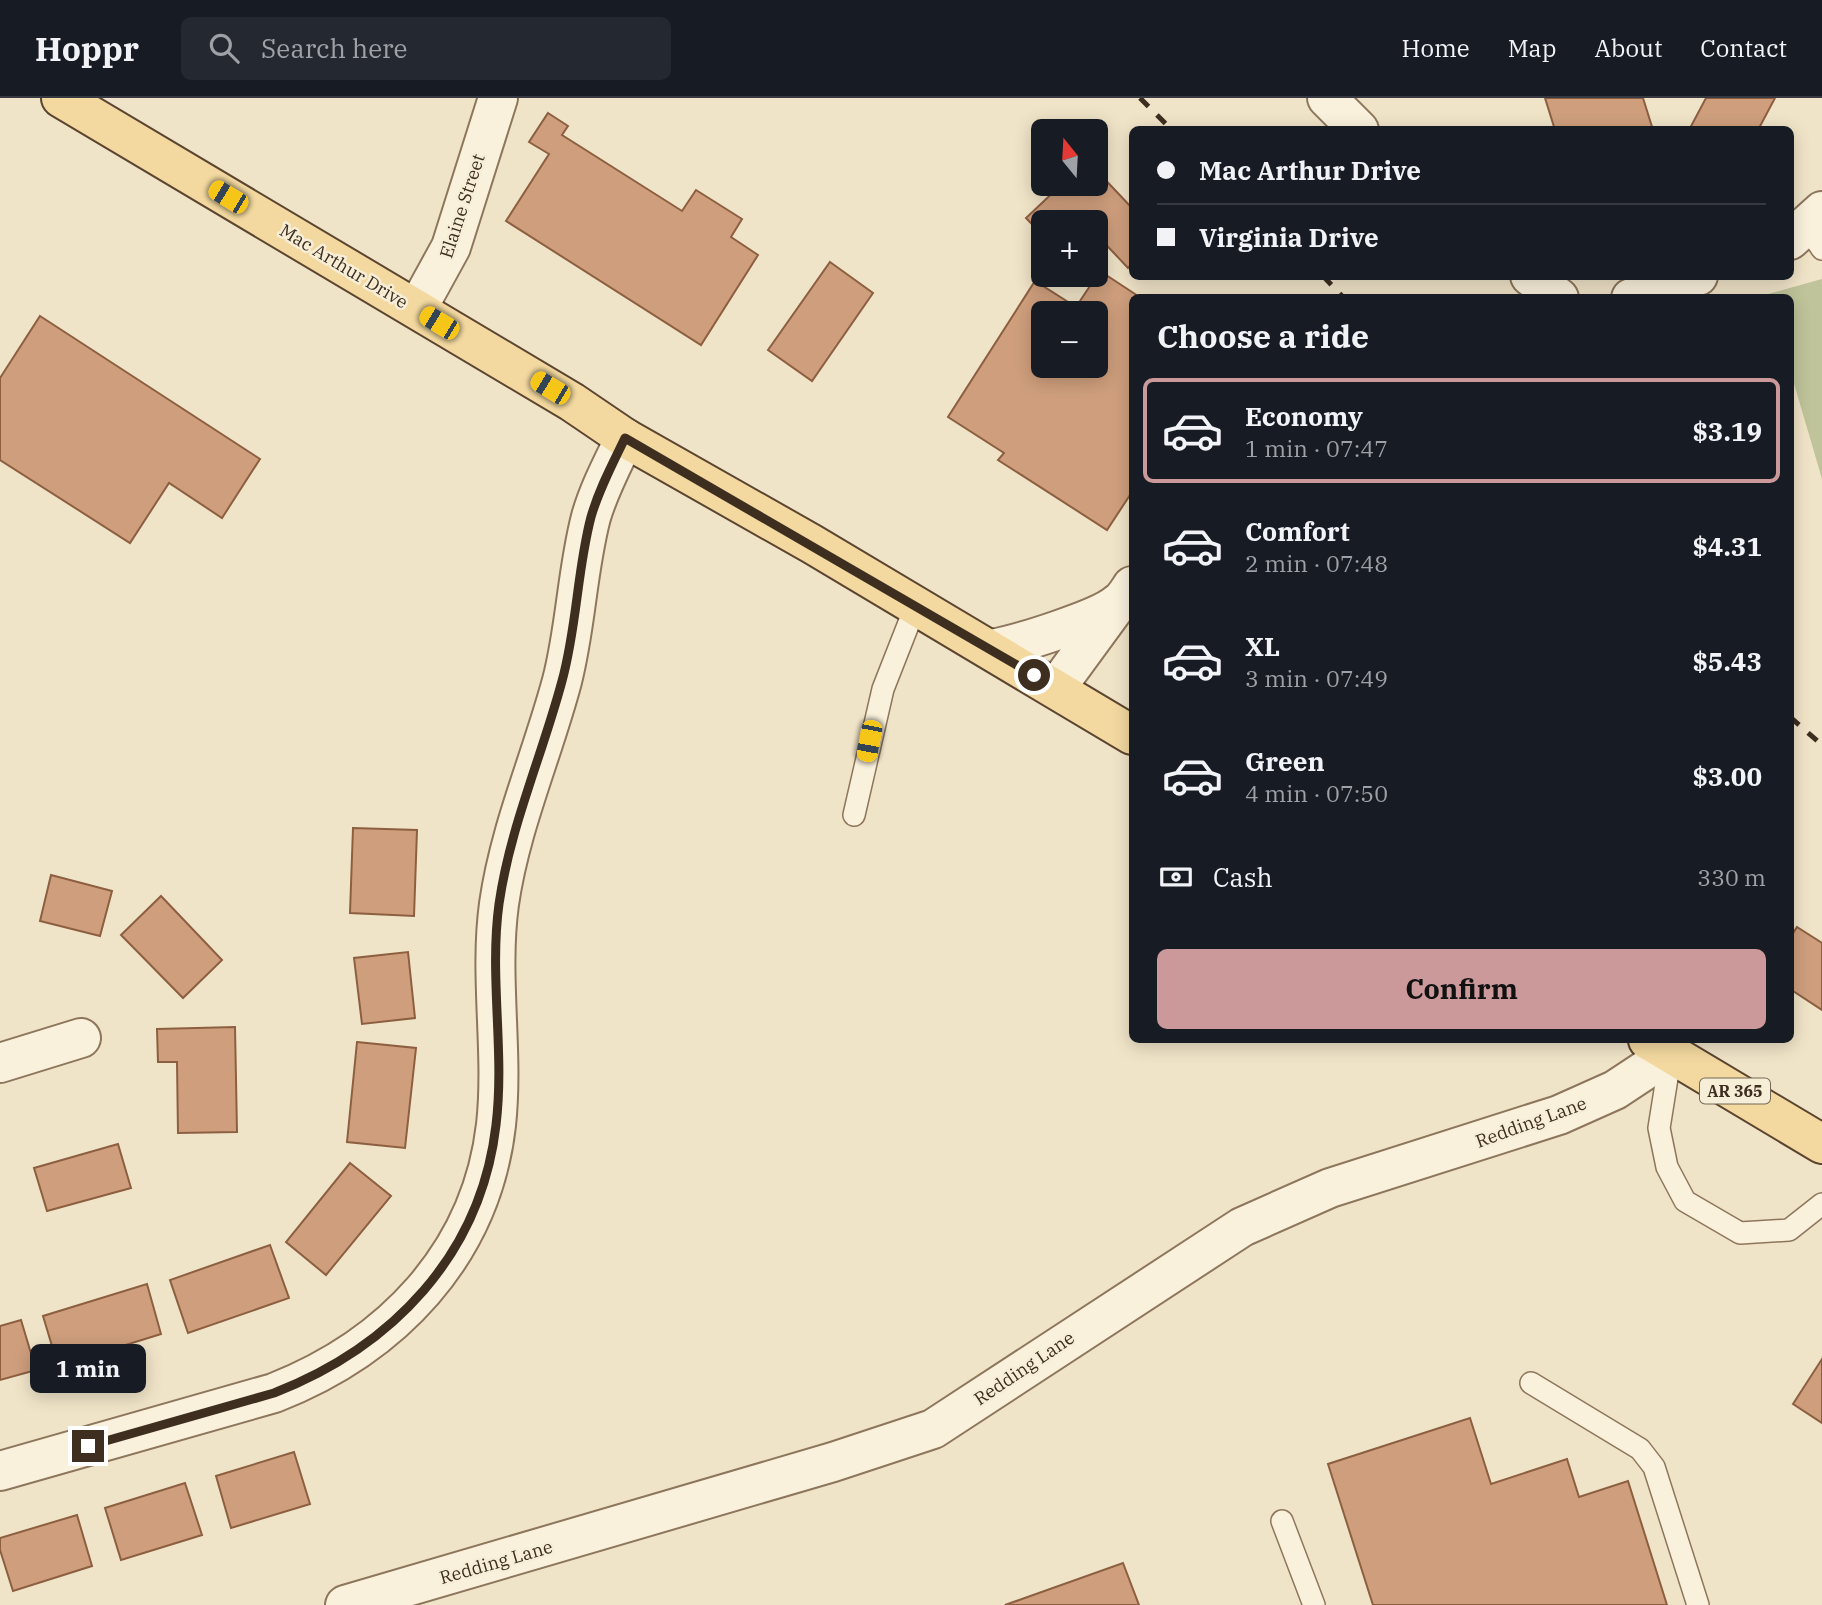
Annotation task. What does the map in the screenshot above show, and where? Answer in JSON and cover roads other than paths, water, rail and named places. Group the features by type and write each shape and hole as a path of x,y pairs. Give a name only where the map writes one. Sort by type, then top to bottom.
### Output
{"main road":[{"name":"Mac Arthur Drive","path":"61,98 572,402 625,438 916,605 1129,732"},
{"name":"AR 365","path":"1659,1046 1822,1144"}],"street":[{"name":"Elaine Street","path":"417,309 451,247 498,98"},
{"path":"1326,98 1355,126"},
{"path":"1535,280 1554,294"},
{"path":"1643,294 1686,280"},
{"path":"0,1471 274,1393 302,1382 364,1347 399,1318 435,1277 456,1245 480,1193 496,1124 495,960 504,876 514,829 562,682 575,624 590,519 598,493 625,438"},
{"path":"991,649 1009,646 1084,620 1125,595"},
{"path":"1056,688 1125,595"},
{"path":"0,1063 80,1038"},
{"name":"Redding Lane","path":"345,1605 833,1462 933,1429 1242,1227 1330,1188 1559,1115 1615,1090 1659,1046"}],"lane":[{"path":"854,815 883,689 916,605"},
{"path":"1659,1046 1659,1128 1667,1167 1685,1200 1741,1233 1789,1230 1822,1204"},
{"path":"1531,1383 1640,1450 1654,1467 1698,1605"},
{"path":"1282,1521 1314,1605"}],"railway":[{"path":"1140,98 1168,126"},
{"path":"1327,280 1340,294"},
{"path":"1794,720 1822,745"}]}
